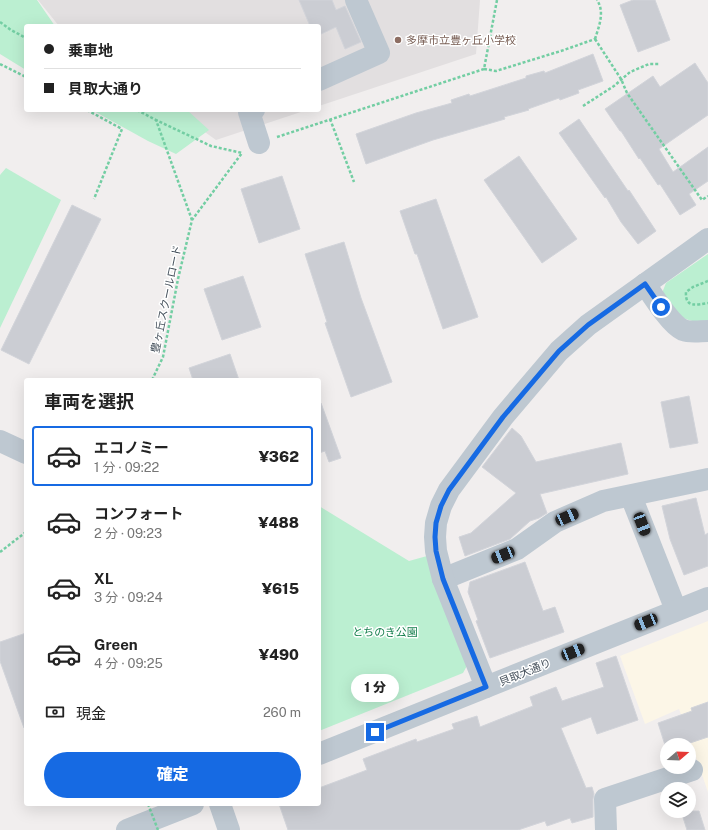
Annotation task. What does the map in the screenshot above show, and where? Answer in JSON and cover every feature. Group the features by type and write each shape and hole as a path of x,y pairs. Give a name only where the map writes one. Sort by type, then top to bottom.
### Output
{"street":[{"path":"321,79 379,53 356,0"},
{"path":"249,112 250,148"},
{"path":"486,687 443,579 436,551 436,523 441,506 449,490 503,417 559,351 588,325 708,239"},
{"path":"645,284 670,319 682,330 695,332 708,331"},
{"path":"0,441 24,452"},
{"path":"443,579 518,550 555,522 603,501 708,480"},
{"path":"631,496 676,610"},
{"name":"貝取大通り","path":"321,753 708,598"},
{"path":"606,830 605,799 680,774"},
{"path":"127,830 188,806"},
{"path":"221,806 229,830"}],"path":[{"path":"484,69 497,0"},
{"path":"595,39 601,21 600,4 597,0"},
{"path":"0,22 24,37"},
{"path":"141,112 211,146 250,148 330,119 484,69 496,71 595,39"},
{"path":"595,39 621,79 627,93 702,200 708,196"},
{"path":"0,64 24,77"},
{"path":"583,106 614,86 630,72 649,64 660,64"},
{"path":"91,112 122,129 94,199"},
{"path":"330,119 354,182"},
{"path":"156,120 192,220"},
{"path":"192,220 250,148"},
{"name":"豊ヶ丘スクールロード","path":"153,378 163,357 178,279 192,220"},
{"path":"708,281 693,287 686,292 688,303 694,305 708,303"},
{"path":"0,552 24,533"},
{"path":"149,806 158,830"}],"shaded area":[{"name":"多摩市立豊ヶ丘小学校","path":"38,0 480,0 476,54 321,105 321,24 57,24"},
{"path":"177,112 301,112 216,140"},
{"path":"708,621 708,792 696,758 696,738 689,738 679,709 645,724 620,656"}],"green space":[{"path":"0,0 37,0 54,24 24,24 24,69 0,54"},
{"path":"96,112 189,112 209,130 176,154 148,141"},
{"path":"6,168 61,200 0,328 0,175"},
{"path":"708,254 708,322 691,321 680,316 662,293 666,283"},
{"name":"とちのき公園","path":"321,507 409,561 427,556 469,662 463,673 321,730"}],"building":[{"path":"299,0 332,0 336,10 345,6 361,42 345,49 336,27 321,34 321,24 309,24"},
{"path":"633,0 655,0 670,40 638,52 620,5"},
{"path":"593,54 603,81 578,90 579,93 560,100 559,98 528,109 529,110 504,117 505,119 433,140 366,164 356,134 416,113 452,103 451,100 469,94 470,96 544,71 545,73"},
{"path":"695,63 708,83 708,115 659,149 673,172 708,147 708,181 689,194 696,205 680,215 660,184 658,185 605,109 653,76 660,87"},
{"path":"579,119 656,231 638,244 559,133"},
{"path":"519,156 577,239 542,263 484,180"},
{"path":"282,176 300,229 259,243 241,189"},
{"path":"436,199 478,317 443,329 417,254 415,254 400,211"},
{"path":"72,205 101,219 29,364 1,350"},
{"path":"344,242 361,298 392,382 351,397 325,323 327,322 305,254"},
{"path":"243,276 261,327 222,340 204,289"},
{"path":"230,354 238,378 192,378 189,368"},
{"path":"689,396 698,443 670,448 661,402"},
{"path":"321,403 341,458 329,462 325,451 321,452"},
{"path":"512,428 521,436 536,462 621,443 628,474 540,494 547,513 530,521 510,539 465,556 459,537 471,533 516,493 482,467"},
{"path":"696,498 705,535 708,533 708,566 684,575 670,539 662,506"},
{"path":"525,562 543,611 555,607 564,632 490,658 476,621 478,620 468,592 470,582"},
{"path":"24,634 24,728 0,661 0,642"},
{"path":"616,656 638,720 597,734 591,717 561,728 586,788 592,787 594,794 593,817 572,823 570,818 547,826 545,821 518,830 288,830 280,806 321,806 321,787 367,770 363,759 416,739 417,742 454,729 452,724 477,716 480,727 533,706 530,697 556,687 562,701 604,687 596,663"},
{"path":"708,702 708,737 696,741 696,738 663,738 658,723 692,711 691,708"},
{"path":"696,811 699,811 705,830 687,830 683,818 696,818"}],"place":[{"name":"多摩市立豊ヶ丘小学校","path":"398,40"}],"route":[{"path":"375,732 486,687 443,579 436,551 436,523 441,506 449,490 503,417 559,351 588,325 645,284 661,307"}]}
